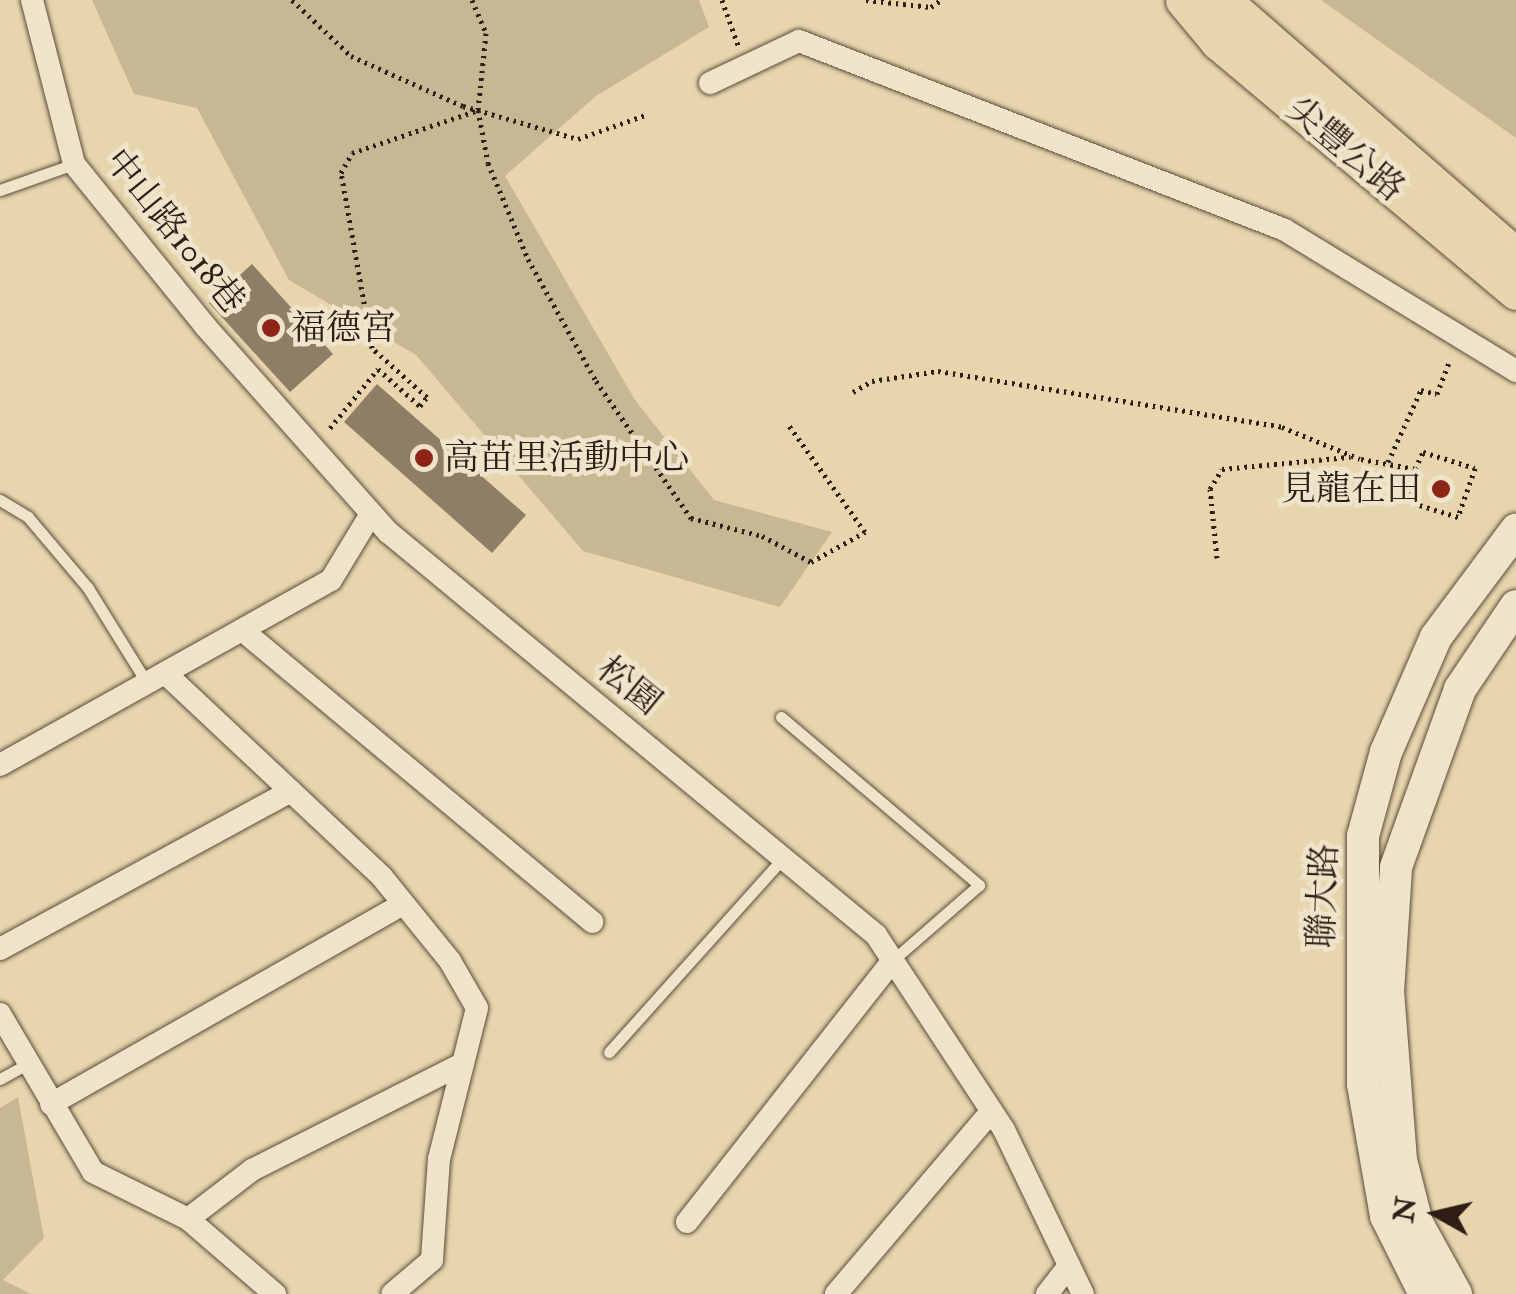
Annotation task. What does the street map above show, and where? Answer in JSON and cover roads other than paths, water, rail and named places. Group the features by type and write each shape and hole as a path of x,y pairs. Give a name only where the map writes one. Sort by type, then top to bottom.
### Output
{"main road":[{"name":"尖豐公路","path":"1183,0 1218,42 1516,292"},
{"name":"尖豐公路","path":"1222,0 1516,256"}],"street":[{"name":"中山路1018巷","path":"32,0 74,164 371,514"},
{"path":"710,83 799,41 1285,230 1516,372"},
{"path":"0,765 331,580 371,514"},
{"name":"松園","path":"371,514 876,935 992,1111 1083,1294"},
{"name":"聯大路","path":"1425,1294 1386,1216 1363,1084 1363,836 1386,752 1436,637 1516,530"},
{"name":"聯大路","path":"1456,1294 1417,1223 1401,1160 1388,992 1396,867 1460,689 1516,606"},
{"path":"242,630 592,922"},
{"path":"156,678 291,791 403,904 477,1008 438,1159 432,1260 392,1294"},
{"path":"0,949 291,791"},
{"path":"51,1104 403,904"},
{"path":"686,1222 892,960"},
{"path":"0,1014 93,1172 188,1220 275,1294"},
{"path":"188,1220 252,1170 460,1065"},
{"path":"836,1294 992,1111"},
{"path":"1047,1294 1069,1266"}],"lane":[{"path":"0,190 74,164"},
{"path":"0,500 28,516 156,678"},
{"path":"781,717 979,885 892,960"},
{"path":"608,1052 783,858"},
{"path":"0,1079 27,1064"}],"place":[{"name":"福德宮","path":"271,328"},
{"name":"高苗里活動中心","path":"424,458"},
{"name":"見龍在田","path":"1441,489"}]}
